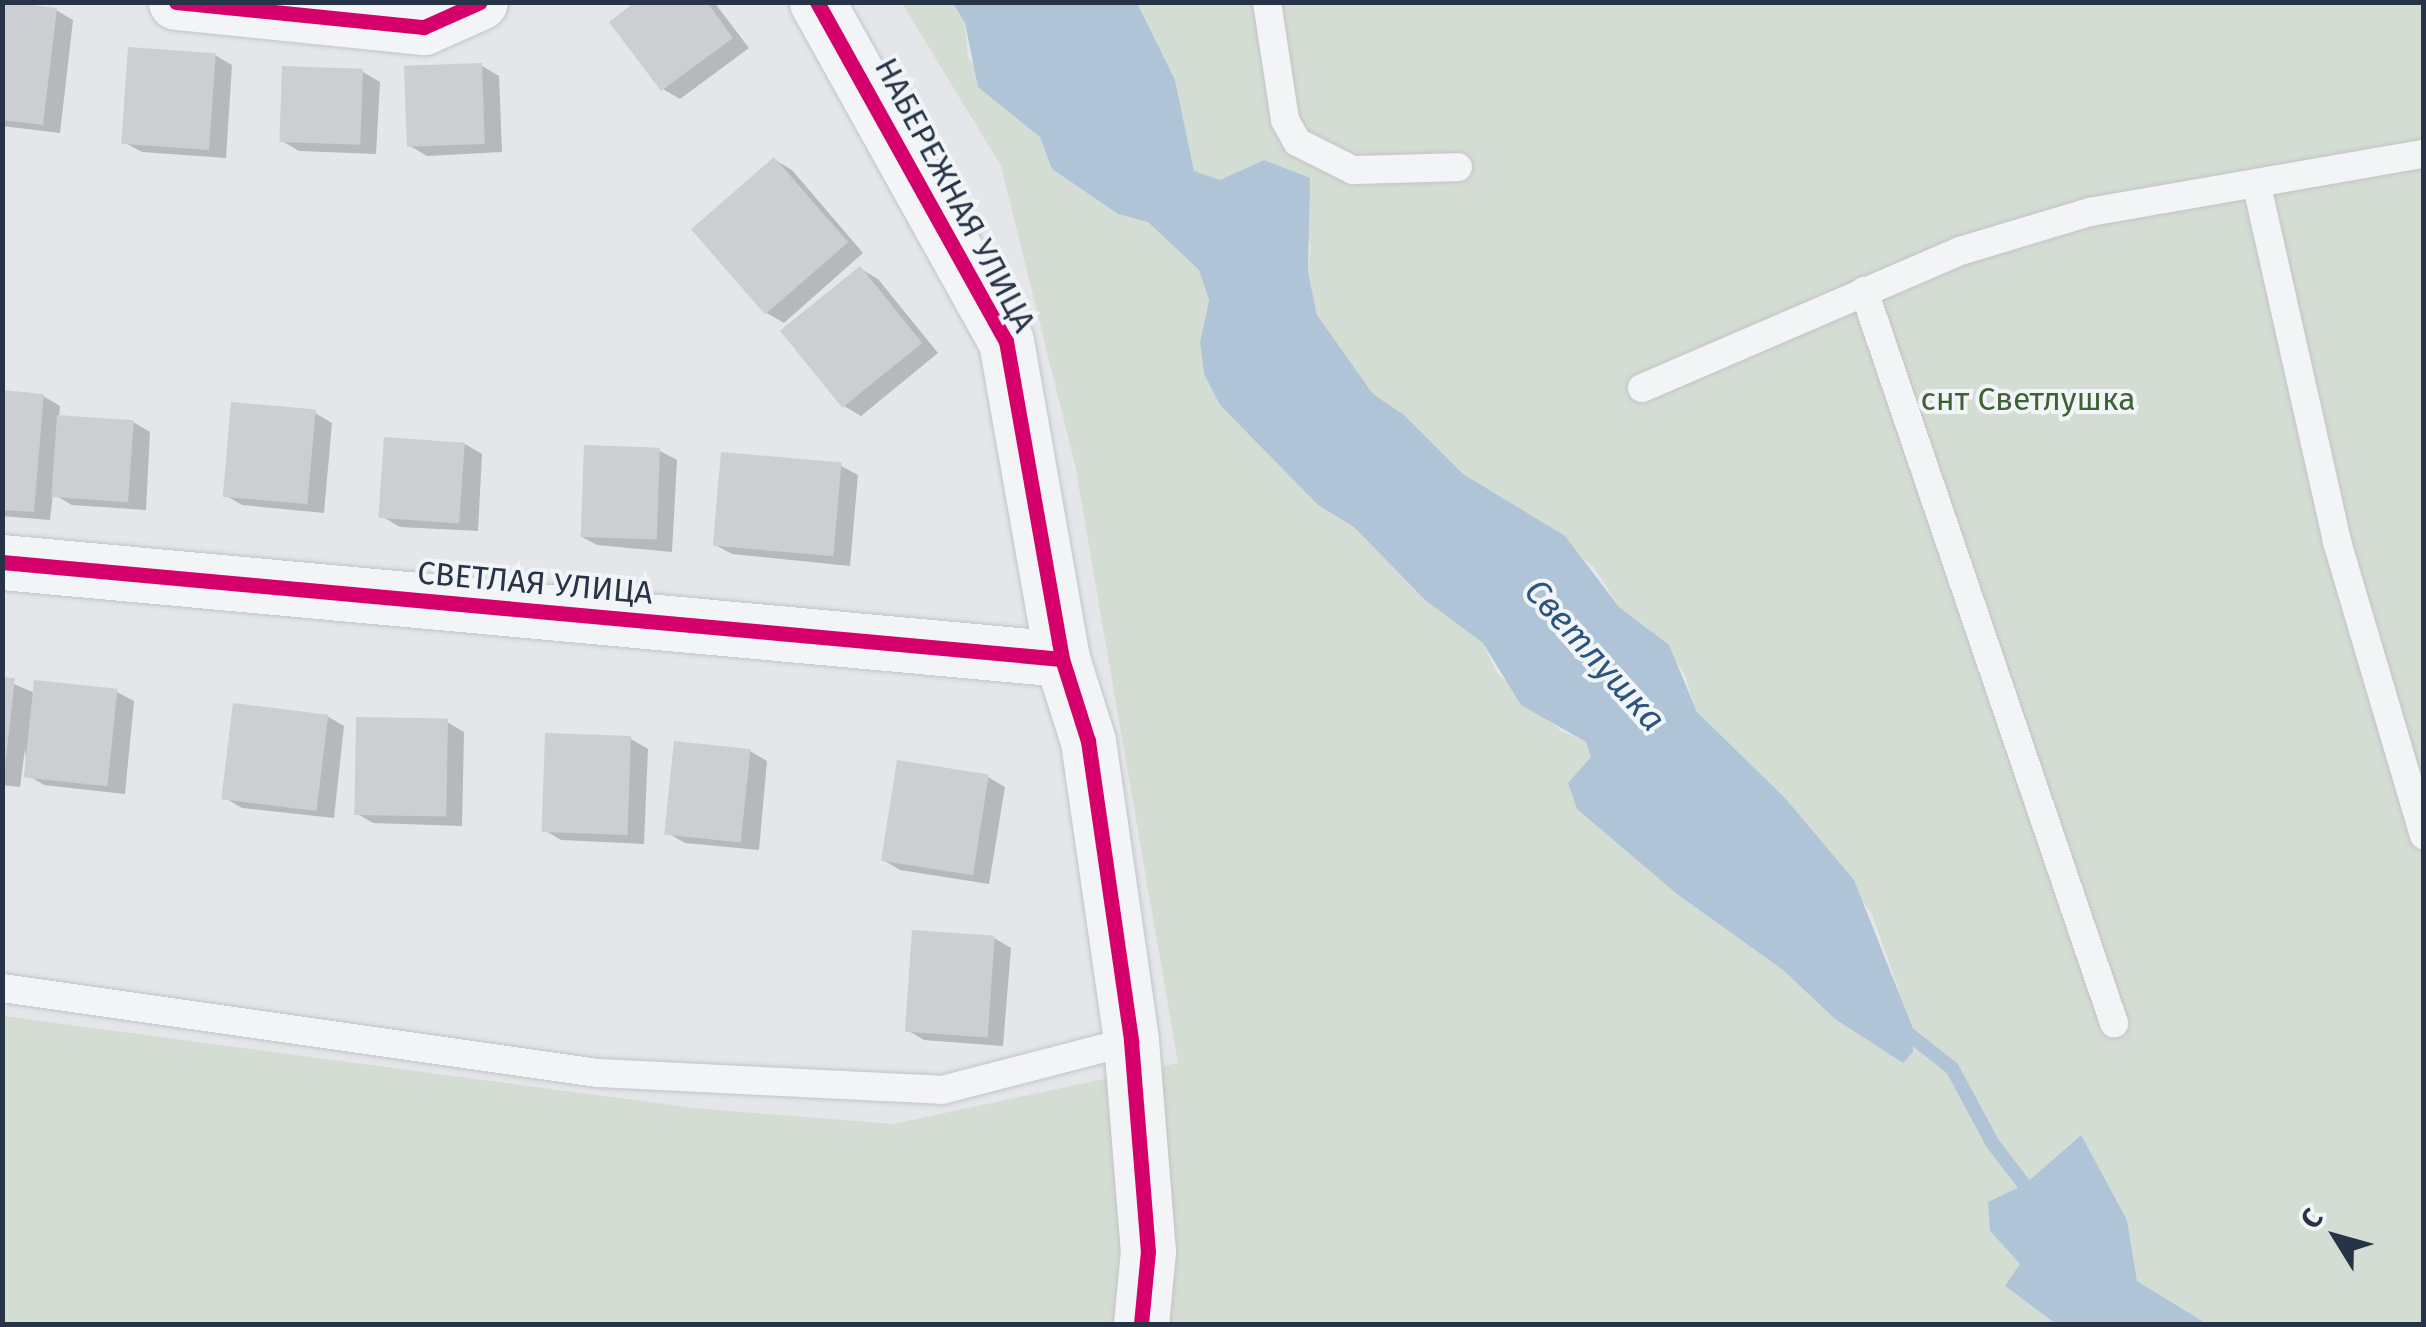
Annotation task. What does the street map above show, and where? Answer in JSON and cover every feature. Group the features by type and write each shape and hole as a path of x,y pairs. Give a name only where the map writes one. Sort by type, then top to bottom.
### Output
{"street":[{"path":"176,2 424,27 480,2"},
{"name":"НАБЕРЕЖНАЯ УЛИЦА","path":"817,2 1006,341 1062,659 1088,740 1131,1042 1148,1251 1141,1324"},
{"name":"СВЕТЛАЯ УЛИЦА","path":"2,562 1062,659"}],"lane":[{"path":"1267,2 1285,120 1297,142 1353,170 1458,167"},
{"path":"1642,388 1960,251 2090,212 2424,154"},
{"path":"2256,186 2337,542 2424,835"},
{"path":"1864,291 2114,1023"},
{"path":"2,988 598,1073 942,1090 1131,1042"}],"green space":[{"name":"снт Светлушка","path":"902,3 953,3 965,23 968,58 1040,137 1052,169 1118,214 1148,222 1199,270 1209,299 1200,343 1204,374 1220,405 1318,505 1354,527 1425,600 1483,643 1497,673 1560,730 1586,742 1591,756 1577,809 1677,893 1783,970 1835,1019 1903,1063 1899,991 1872,914 1785,798 1697,712 1683,671 1644,625 1619,607 1594,567 1463,474 1404,415 1373,394 1317,315 1308,272 1311,244 1264,160 1220,180 1194,171 1175,80 1137,3 2423,3 2423,1324 2207,1324 2137,1281 2127,1220 2080,1135 2024,1185 1990,1231 2021,1265 2005,1286 2056,1324 3,1324 3,1016 694,1108 893,1124 1178,1063 1075,465 1001,166"}],"water":[{"path":"953,3 1137,3 1175,80 1194,171 1220,180 1264,160 1310,178 1308,272 1317,315 1373,394 1404,415 1463,474 1565,536 1619,607 1669,645 1697,712 1785,798 1854,880 1912,1026 1913,1052 1903,1063 1835,1019 1783,970 1677,894 1577,809 1568,783 1591,757 1586,742 1521,705 1483,643 1425,600 1354,527 1318,505 1220,405 1204,374 1200,343 1209,300 1199,270 1148,222 1118,214 1052,169 1040,137 978,87 965,23"},
{"path":"2081,1135 2127,1220 2137,1281 2207,1324 2056,1324 2005,1286 2020,1264 1990,1231 1988,1202 2024,1185"}],"building":[{"path":"5,2 57,8 43,125 2,120"},
{"path":"635,2 707,2 733,38 661,91 609,22"},
{"path":"128,47 216,53 209,150 121,144"},
{"path":"482,63 485,144 407,147 404,66"},
{"path":"282,66 363,69 360,145 279,142"},
{"path":"774,157 848,242 765,314 691,229"},
{"path":"860,266 922,343 842,408 780,331"},
{"path":"2,390 44,394 34,512 2,510"},
{"path":"231,402 316,409 307,504 223,497"},
{"path":"57,415 134,420 128,502 51,497"},
{"path":"384,437 465,443 459,523 378,518"},
{"path":"584,445 660,448 657,540 581,537"},
{"path":"721,452 842,463 833,556 713,546"},
{"path":"2,677 15,678 5,767 2,767"},
{"path":"34,680 118,689 107,786 24,777"},
{"path":"233,703 328,715 316,811 221,799"},
{"path":"356,717 448,719 446,817 354,815"},
{"path":"545,733 631,736 627,835 542,832"},
{"path":"674,741 751,749 741,843 664,834"},
{"path":"897,760 989,775 973,875 881,861"},
{"path":"912,930 995,936 988,1038 905,1032"}],"waterway":[{"name":"Светлушка","path":"1896,1024 1952,1068 1993,1144 2036,1200"}],"cycle path":[{"path":"176,2 424,27 480,2"},
{"path":"817,2 1006,341 1062,659 1088,741 1131,1041 1148,1251 1141,1324"},
{"path":"2,562 1062,659"}]}
